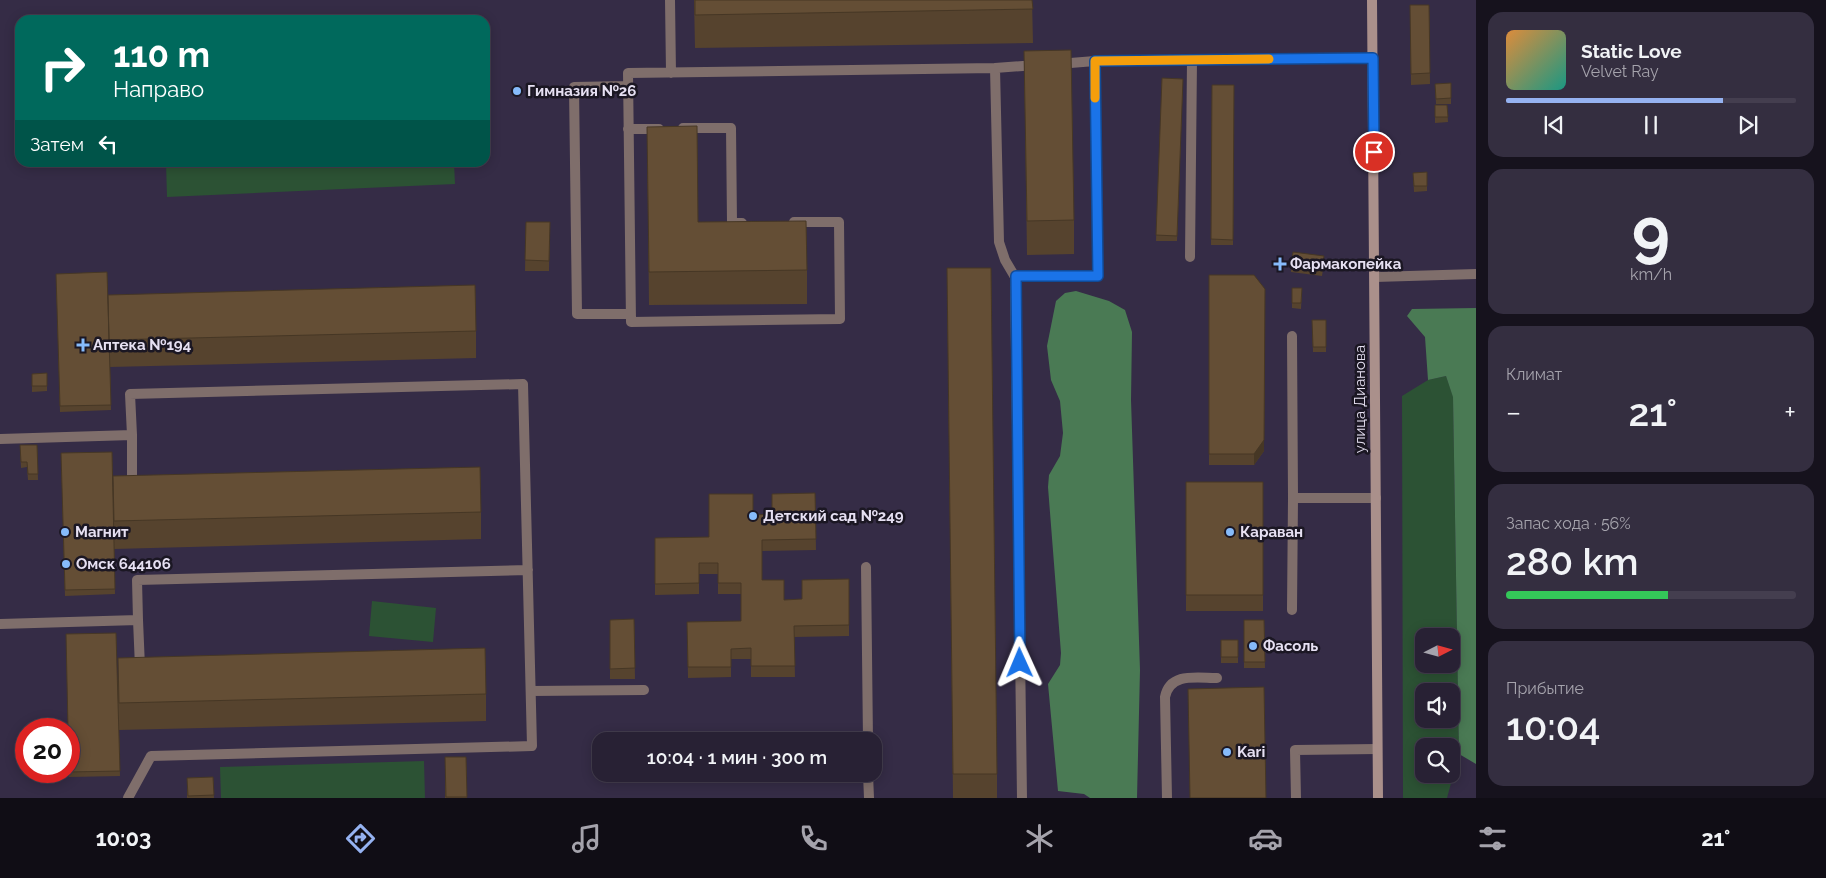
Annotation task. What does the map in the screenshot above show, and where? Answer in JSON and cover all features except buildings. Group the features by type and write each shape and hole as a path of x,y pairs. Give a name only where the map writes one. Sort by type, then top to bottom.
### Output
{"main road":[{"name":"улица Дианова","path":"1372,0 1378,798"}],"lane":[{"path":"670,0 671,73"},
{"path":"780,222 839,222 840,319 631,322 628,74 995,68 1095,61 1373,58"},
{"path":"1190,256 1192,60"},
{"path":"1016,276 1098,276 1095,61"},
{"path":"995,68 999,242 1005,260 1016,276 1022,798"},
{"path":"628,86 574,87 577,314 631,314"},
{"path":"628,129 731,128 732,223 751,223"},
{"path":"1375,277 1476,274"},
{"path":"1292,336 1292,610"},
{"path":"128,798 151,756 532,746 523,384 130,394 132,477"},
{"path":"0,438 132,435"},
{"path":"1293,498 1376,498"},
{"path":"866,567 868,732"},
{"path":"140,666 137,580 528,570"},
{"path":"0,624 138,620"},
{"path":"1167,798 1166,690 1176,680 1216,678"},
{"path":"531,691 644,690"},
{"path":"1296,798 1295,750 1377,748"},
{"path":"868,782 869,798"}],"green space":[{"path":"166,167 454,167 455,184 167,197"},
{"path":"1076,291 1109,301 1125,310 1132,332 1131,400 1140,670 1137,798 1090,798 1084,794 1058,791 1048,684 1060,665 1061,653 1048,487 1049,475 1060,456 1063,433 1060,401 1051,380 1047,346 1056,301 1065,293"},
{"path":"1476,308 1476,764 1460,755 1459,738 1460,683 1458,683 1458,673 1460,673 1460,628 1457,628 1453,397 1446,376 1428,380 1425,337 1407,316 1412,309"},
{"path":"1446,376 1453,396 1457,628 1415,628 1415,673 1458,673 1458,683 1415,683 1415,728 1459,728 1459,738 1415,738 1415,783 1451,783 1447,798 1403,798 1402,396 1428,380"},
{"path":"372,601 436,608 433,642 369,636"},
{"path":"424,761 425,798 221,798 220,767"}],"slow traffic":[{"path":"1095,98 1095,61 1269,59"}],"place":[{"name":"Гимназия №26","path":"517,91"},
{"name":"Фармакопейка","path":"1280,264"},
{"name":"Аптека №194","path":"83,345"},
{"name":"Детский сад №249","path":"753,516"},
{"name":"Магнит","path":"65,532"},
{"name":"Караван","path":"1230,532"},
{"name":"Омск 644106","path":"66,564"},
{"name":"Фасоль","path":"1253,646"},
{"name":"Kari","path":"1227,752"}],"route":[{"path":"1020,663 1016,276 1098,276 1095,61 1373,58 1374,152"}]}
